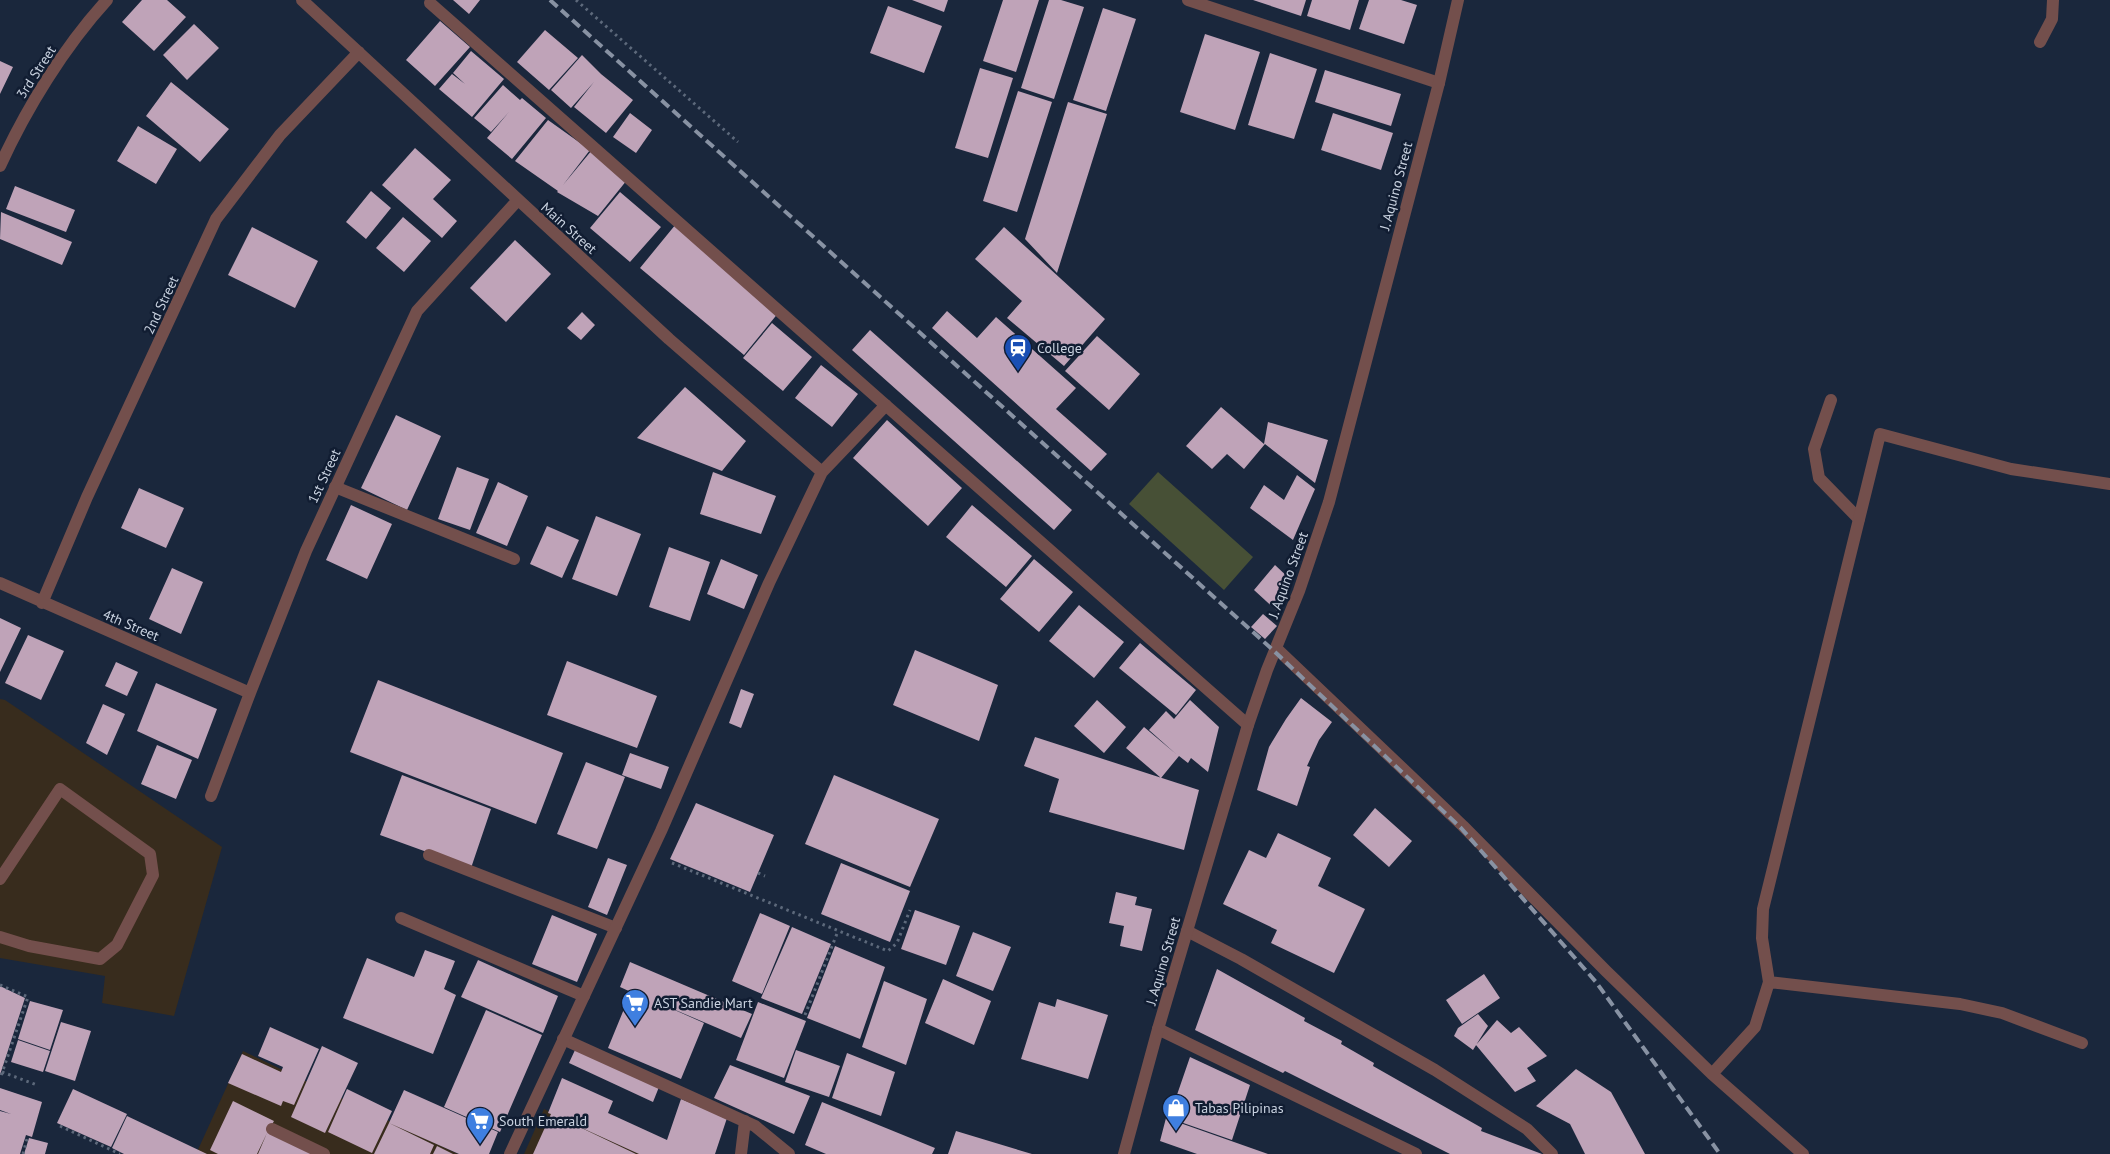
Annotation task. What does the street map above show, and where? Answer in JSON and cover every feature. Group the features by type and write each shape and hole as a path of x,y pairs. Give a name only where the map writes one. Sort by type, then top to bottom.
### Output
{"street":[{"name":"3rd Street","path":"0,166 18,126 84,25 107,0"},
{"name":"Main Street","path":"302,0 517,201 669,339 822,472"},
{"path":"1188,0 1439,82"},
{"name":"J. Aquino Street","path":"1124,1154 1158,1029 1248,725 1276,648 1300,591 1329,502 1439,82 1458,0"},
{"path":"2040,42 2052,20 2053,0"},
{"path":"430,2 1248,725"},
{"name":"2nd Street","path":"42,603 87,497 216,219 280,135 358,52"},
{"name":"1st Street","path":"211,796 306,551 417,311 517,201"},
{"path":"1831,400 1814,449 1819,478 1859,519"},
{"path":"510,1154 650,854 715,710 768,583 822,472 886,405"},
{"path":"1712,1074 1755,1027 1769,982 1762,938 1763,908 1880,434 2011,469 2110,484"},
{"path":"335,487 514,559"},
{"name":"4th Street","path":"0,583 42,603 250,692"},
{"path":"1276,648 1463,826 1606,971 1712,1074 1803,1154"},
{"path":"0,879 60,789 150,854 153,875 117,945 100,959 29,946 0,937"},
{"path":"430,855 616,928"},
{"path":"401,918 584,996"},
{"path":"1187,931 1241,958 1435,1070 1527,1129 1552,1154"},
{"path":"1769,982 1960,1004 2002,1014 2082,1043"},
{"path":"1158,1029 1416,1154"},
{"path":"563,1039 755,1126 789,1154"},
{"path":"741,1154 745,1121"},
{"path":"272,1128 324,1154"}],"path":[{"path":"576,0 738,142"},
{"path":"650,854 888,951 898,943 910,910"},
{"path":"758,873 765,876"},
{"path":"805,1015 838,931"},
{"path":"0,985 28,997 0,1079"},
{"path":"2,1072 37,1085"},
{"path":"60,1126 120,1154"},
{"path":"23,1154 27,1139"}],"shaded area":[{"path":"0,699 5,700 222,847 174,1016 102,1003 105,976 0,958"},
{"path":"243,1051 458,1154 196,1154"},
{"path":"544,1109 642,1154 524,1154"}],"green space":[{"path":"1158,472 1253,557 1224,590 1129,504"}],"building":[{"path":"142,0 167,0 186,17 154,51 122,22"},
{"path":"453,0 480,0 469,14"},
{"path":"912,0 948,0 944,12"},
{"path":"1003,0 1039,0 1016,72 983,61"},
{"path":"1049,0 1061,0 1084,7 1054,99 1021,88"},
{"path":"1253,0 1306,0 1301,16"},
{"path":"1312,0 1359,0 1350,30 1307,16"},
{"path":"1369,0 1401,0 1417,5 1404,44 1359,29"},
{"path":"888,6 942,26 924,73 870,53"},
{"path":"1103,8 1136,19 1106,111 1073,100"},
{"path":"440,21 470,47 435,86 406,60"},
{"path":"194,24 219,48 187,80 163,55"},
{"path":"545,30 578,58 549,90 517,62"},
{"path":"1205,34 1260,52 1235,130 1180,112"},
{"path":"471,51 504,79 472,117 439,89 452,74 465,84 453,73"},
{"path":"1270,53 1317,69 1294,139 1248,125"},
{"path":"582,55 601,74 633,100 606,133 574,107 594,82 571,108 551,90"},
{"path":"0,61 13,67 0,94"},
{"path":"980,68 1013,78 988,158 955,148"},
{"path":"1325,70 1401,94 1391,126 1315,102"},
{"path":"171,82 229,129 200,162 146,116"},
{"path":"503,85 520,100 522,98 546,118 512,159 487,138 509,112 491,132 474,118"},
{"path":"1018,91 1052,102 1017,212 983,201"},
{"path":"1068,102 1107,114 1057,273 1025,239"},
{"path":"630,113 652,130 636,153 613,137"},
{"path":"1333,113 1393,133 1381,170 1321,150"},
{"path":"548,120 590,150 563,185 592,150 627,180 598,216 557,192 515,161"},
{"path":"138,126 177,149 156,184 117,161"},
{"path":"415,148 451,180 433,199 457,221 442,238 382,185"},
{"path":"15,186 75,210 66,232 6,209"},
{"path":"371,191 391,208 366,239 346,222"},
{"path":"620,192 661,227 630,262 590,228"},
{"path":"1,212 72,242 62,265 0,239"},
{"path":"403,217 431,241 404,272 376,248"},
{"path":"676,224 779,312 744,355 640,268"},
{"path":"252,227 318,261 295,308 228,275"},
{"path":"1004,227 1105,319 1064,366 1007,318 1022,301 975,259"},
{"path":"515,240 551,274 506,322 470,288"},
{"path":"947,311 977,338 996,317 1076,388 1056,409 1107,454 1091,471 932,328"},
{"path":"582,312 595,325 581,340 567,328"},
{"path":"772,323 812,357 783,391 743,358"},
{"path":"870,330 1072,510 1054,530 852,350"},
{"path":"1097,336 1140,374 1109,410 1065,371"},
{"path":"821,365 858,394 832,427 795,398"},
{"path":"685,387 746,441 722,471 637,438"},
{"path":"1221,407 1264,444 1268,422 1328,440 1315,483 1265,444 1244,469 1227,454 1212,469 1186,446"},
{"path":"396,415 441,436 407,510 361,488"},
{"path":"887,420 962,488 928,526 853,458"},
{"path":"457,467 489,479 470,530 438,519"},
{"path":"713,472 776,496 761,534 700,514"},
{"path":"1297,475 1315,489 1293,540 1250,508 1264,485 1284,500"},
{"path":"498,482 528,496 507,546 476,533"},
{"path":"139,488 184,508 166,548 121,528"},
{"path":"351,505 392,524 367,579 326,560"},
{"path":"972,505 1032,556 1006,587 946,537"},
{"path":"596,516 641,534 617,596 572,579"},
{"path":"547,526 579,540 562,578 530,564"},
{"path":"669,547 710,562 690,621 649,607"},
{"path":"721,559 758,575 744,609 707,594"},
{"path":"1034,559 1073,592 1039,632 1000,599"},
{"path":"1275,565 1291,580 1277,611 1254,590"},
{"path":"172,568 203,582 181,634 149,619"},
{"path":"1079,605 1124,642 1094,678 1049,641"},
{"path":"1263,614 1277,626 1265,639 1251,627"},
{"path":"0,618 21,628 0,672"},
{"path":"28,635 64,651 41,700 5,683"},
{"path":"1140,643 1196,690 1176,715 1119,668"},
{"path":"915,650 998,685 979,741 893,705"},
{"path":"567,661 657,696 637,748 547,715"},
{"path":"116,662 138,672 127,696 105,686"},
{"path":"378,680 563,753 536,824 350,752"},
{"path":"156,683 217,709 198,759 137,731"},
{"path":"741,689 754,694 741,728 729,723"},
{"path":"1301,698 1332,722 1319,740 1307,766 1310,767 1297,806 1257,790 1269,747"},
{"path":"1097,700 1126,727 1104,753 1074,726"},
{"path":"1190,700 1219,727 1208,772 1191,758 1188,763 1179,756 1161,778 1126,748 1144,727 1176,754 1149,730 1166,711 1174,719"},
{"path":"103,704 125,714 107,755 86,743"},
{"path":"1035,737 1199,790 1184,850 1049,812 1059,779 1024,766"},
{"path":"157,745 192,760 176,799 141,784"},
{"path":"630,753 669,767 661,789 622,775"},
{"path":"586,762 625,777 597,849 557,834"},
{"path":"402,775 491,809 471,868 380,835"},
{"path":"834,775 939,819 910,887 805,844"},
{"path":"696,803 774,835 750,892 670,859"},
{"path":"1375,808 1412,841 1389,867 1353,835"},
{"path":"1278,833 1331,858 1318,886 1365,909 1334,973 1271,943 1277,930 1223,904 1249,850 1266,858"},
{"path":"608,858 627,865 607,915 588,907"},
{"path":"841,863 910,891 890,942 821,914"},
{"path":"1116,892 1137,897 1135,905 1152,909 1142,951 1120,946 1124,926 1109,923"},
{"path":"915,910 960,926 946,965 901,949"},
{"path":"760,913 790,926 762,994 732,981"},
{"path":"552,915 597,934 577,982 532,964"},
{"path":"792,927 831,944 802,1014 761,998"},
{"path":"973,932 1011,947 993,991 956,976"},
{"path":"835,946 885,967 860,1039 807,1018"},
{"path":"425,950 455,961 444,989 456,995 433,1054 343,1018 367,958 414,977"},
{"path":"478,960 558,996 543,1033 461,997"},
{"path":"630,962 752,1014 741,1038 652,1000 704,1023 681,1079 608,1048 631,992 620,987"},
{"path":"1217,969 1305,1018 1304,1021 1342,1041 1341,1044 1374,1063 1373,1066 1482,1128 1481,1131 1542,1154 1450,1154 1285,1071 1283,1073 1195,1030"},
{"path":"1484,974 1500,998 1462,1024 1446,1000"},
{"path":"943,979 991,1001 974,1045 925,1023"},
{"path":"884,981 927,999 906,1065 862,1047"},
{"path":"0,986 25,998 0,1075"},
{"path":"1057,999 1108,1015 1088,1079 1021,1059 1039,1002 1055,1007"},
{"path":"30,1001 63,1010 50,1050 18,1039"},
{"path":"758,1002 806,1021 784,1078 736,1060"},
{"path":"486,1010 542,1035 500,1132 444,1107"},
{"path":"1478,1014 1488,1026 1473,1050 1454,1036 1458,1028"},
{"path":"1497,1020 1511,1033 1519,1027 1547,1056 1527,1068 1536,1081 1515,1092 1476,1045"},
{"path":"61,1022 91,1031 75,1081 45,1071"},
{"path":"270,1027 319,1049 294,1105 283,1101 281,1106 228,1083 242,1054 281,1072 283,1067 258,1056"},
{"path":"18,1040 50,1051 43,1072 11,1062"},
{"path":"322,1046 358,1063 325,1133 291,1117"},
{"path":"575,1050 659,1087 653,1102 569,1063"},
{"path":"796,1050 840,1066 829,1097 785,1082"},
{"path":"847,1053 895,1072 881,1116 832,1098"},
{"path":"1190,1057 1250,1085 1232,1140 1169,1118"},
{"path":"730,1065 810,1096 794,1134 714,1098"},
{"path":"1576,1069 1611,1092 1645,1154 1585,1154 1570,1124 1536,1106"},
{"path":"562,1078 613,1101 608,1113 667,1140 681,1099 727,1118 715,1154 639,1154 571,1123 636,1154 533,1154 551,1114 548,1113"},
{"path":"0,1088 42,1102 32,1137 26,1135 20,1154 0,1154 0,1111 11,1114 0,1110"},
{"path":"73,1089 127,1114 111,1147 57,1123"},
{"path":"347,1089 392,1111 372,1153 328,1132"},
{"path":"404,1090 498,1132 489,1154 459,1154 389,1123"},
{"path":"233,1101 274,1121 269,1130 320,1154 258,1154 267,1133 257,1154 218,1154 210,1150"},
{"path":"822,1102 935,1148 932,1154 826,1154 805,1145"},
{"path":"127,1116 207,1154 124,1154 112,1148"},
{"path":"1166,1118 1268,1154 1197,1154 1160,1141"},
{"path":"389,1123 434,1145 430,1154 374,1154"},
{"path":"956,1131 1032,1154 948,1154"},
{"path":"29,1138 48,1143 45,1154 24,1154"},
{"path":"437,1146 453,1154 433,1154"}],"railway":[{"path":"550,0 1274,651 1461,828 1596,982 1720,1154"}],"place":[{"name":"College","path":"1018,372"},
{"name":"AST Sandie Mart","path":"635,1027"},
{"name":"Tabas Pilipinas","path":"1176,1132"},
{"name":"South Emerald","path":"480,1145"}]}
